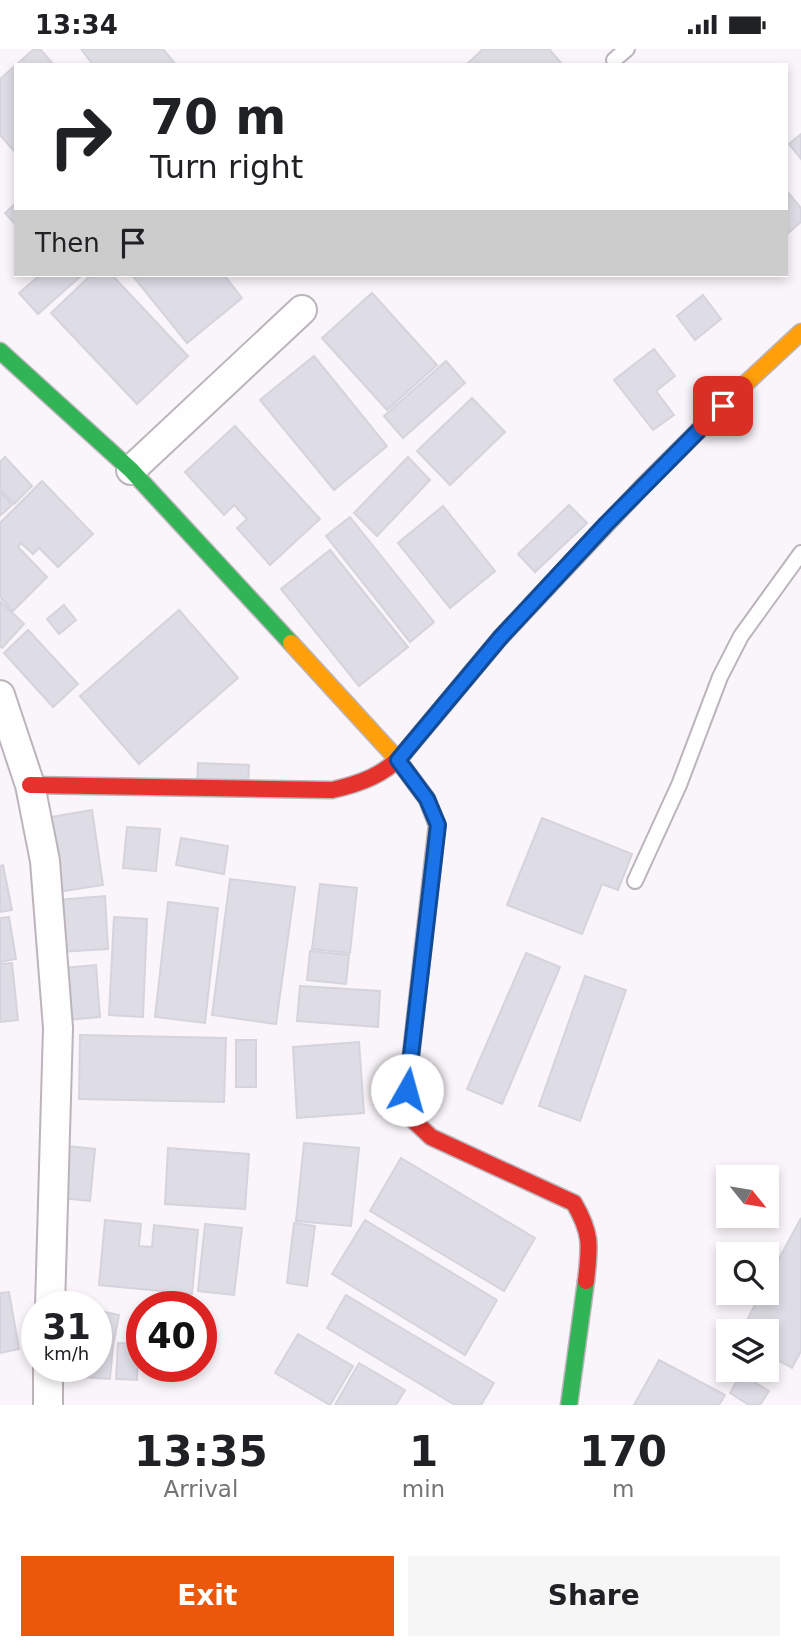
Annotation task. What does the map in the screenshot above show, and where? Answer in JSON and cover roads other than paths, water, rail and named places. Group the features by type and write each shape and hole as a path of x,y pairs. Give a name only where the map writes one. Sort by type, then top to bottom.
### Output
{"street":[{"path":"131,470 302,310"},
{"path":"30,785 332,790 363,783 398,760 500,638 606,524 743,386 801,332"},
{"path":"0,351 131,470 398,760 427,799 438,825 407,1090 414,1121 430,1137 574,1203 587,1225 589,1255 569,1405"},
{"path":"0,695 30,785 45,861 58,1028 50,1291"},
{"path":"48,1382 48,1405"}],"lane":[{"path":"614,60 627,49"},
{"path":"635,881 679,785 720,677 741,636 801,553"}]}
